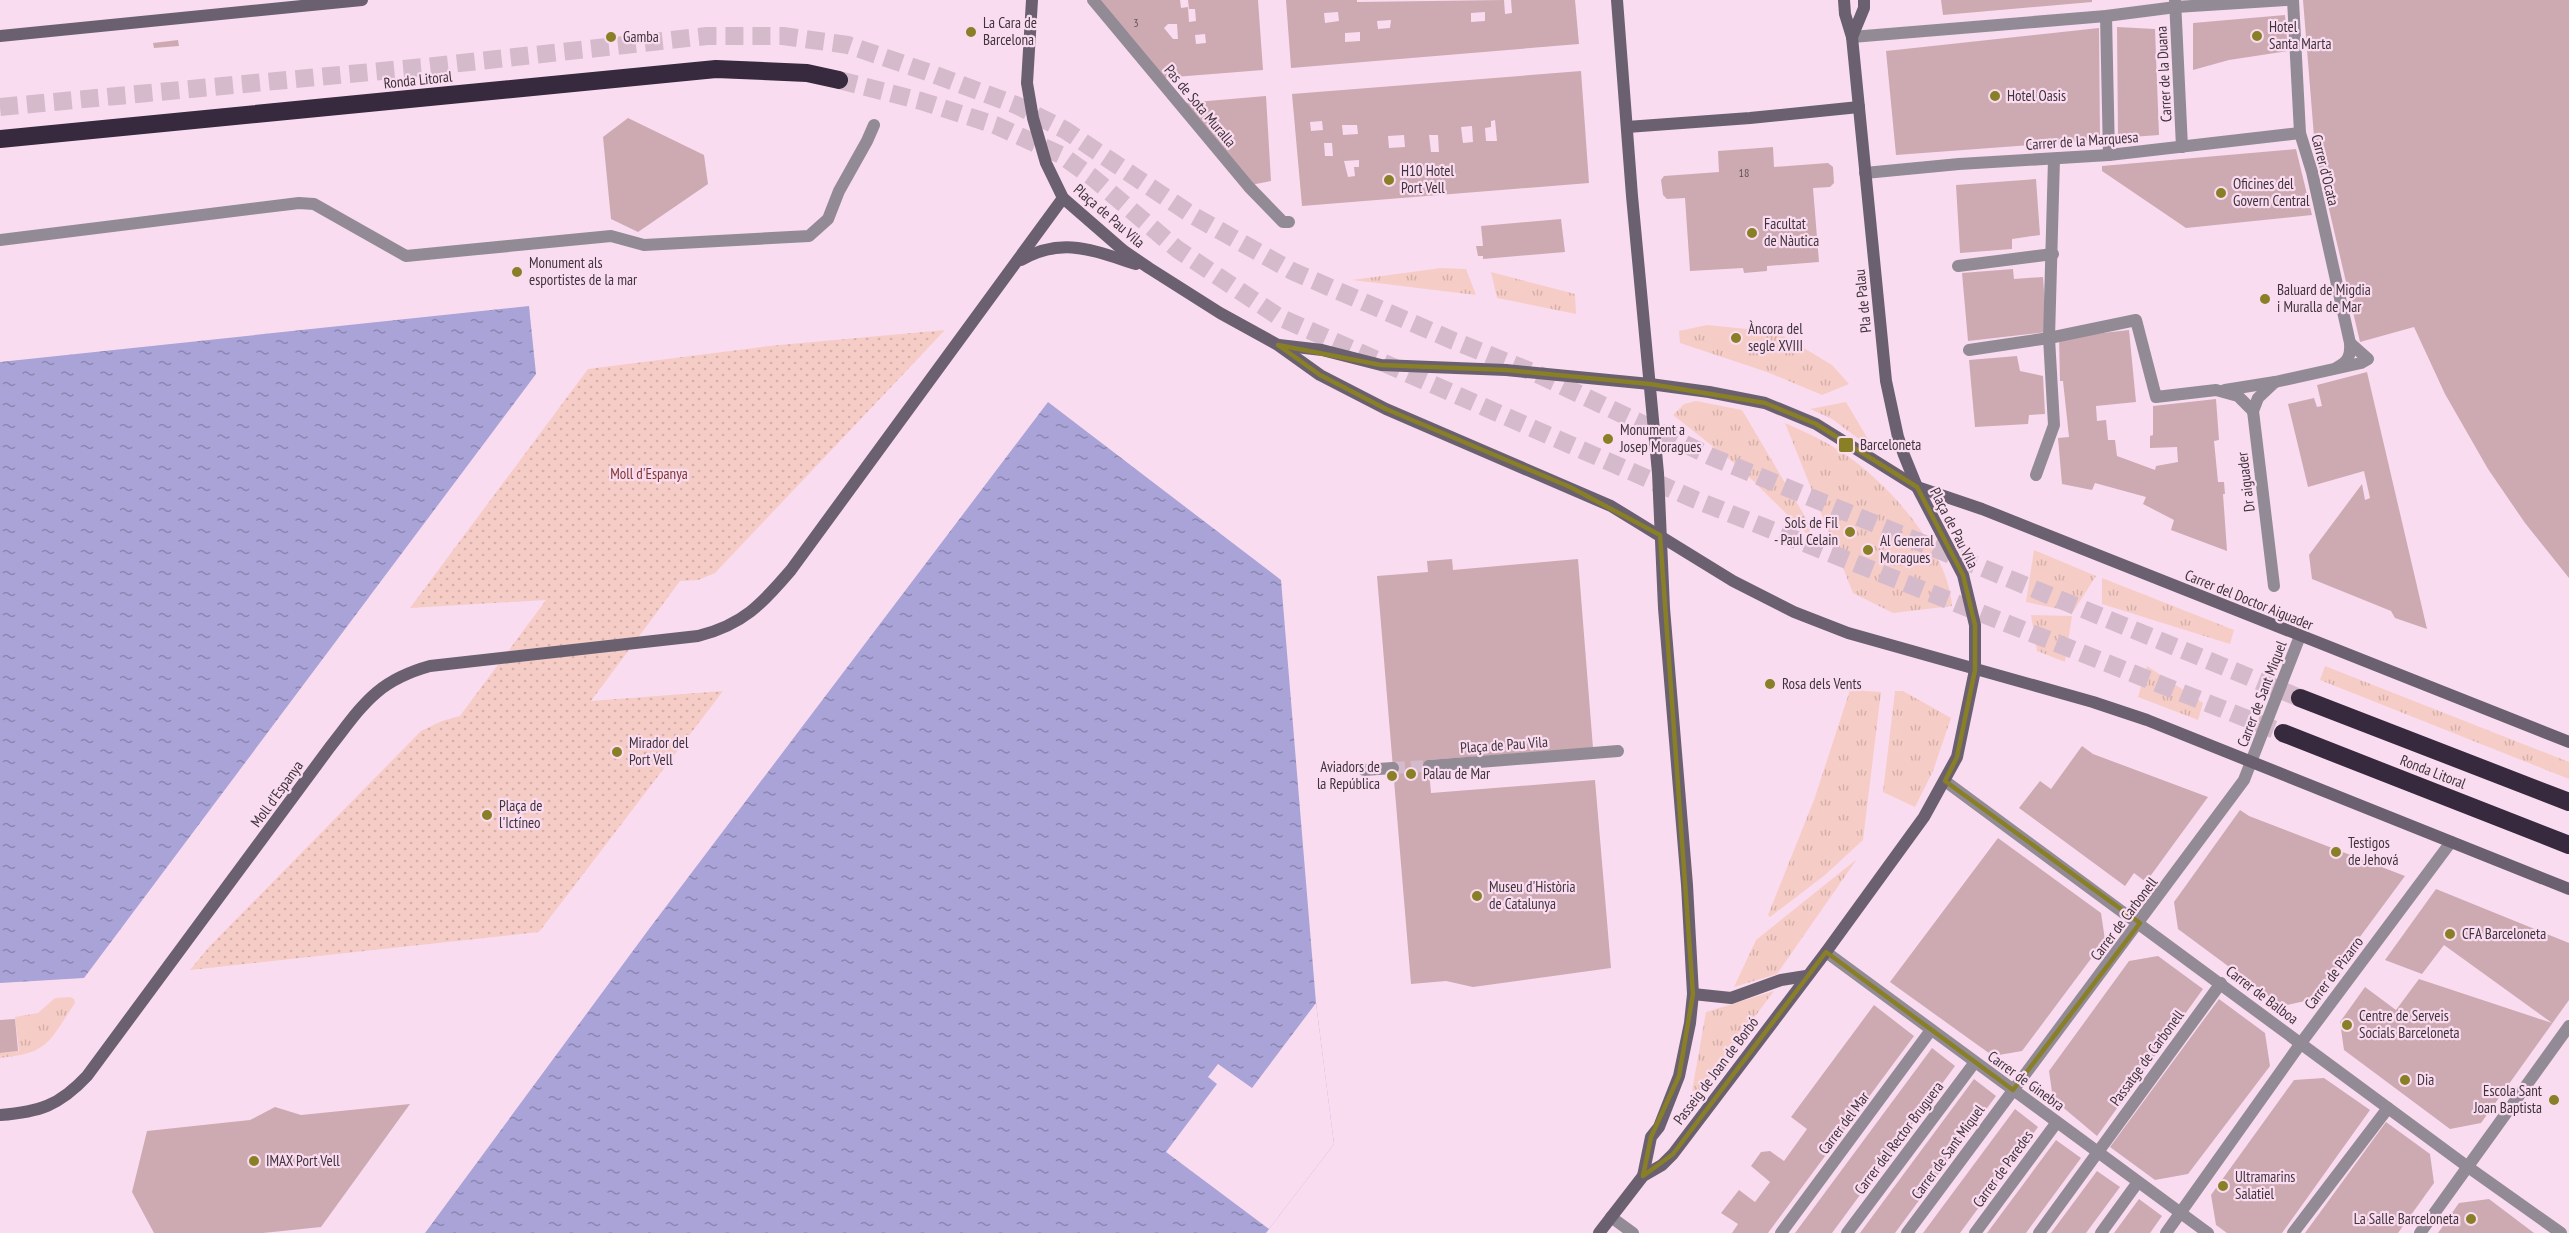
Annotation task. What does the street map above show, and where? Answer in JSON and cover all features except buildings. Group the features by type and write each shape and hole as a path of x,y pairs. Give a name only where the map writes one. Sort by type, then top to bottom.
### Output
{"highway":[{"name":"Ronda Litoral","path":"0,139 716,69 807,73 839,80"},
{"name":"Ronda Litoral","path":"2300,698 2569,802"},
{"name":"Ronda Litoral","path":"2283,733 2569,845"}],"street":[{"path":"0,36 362,0"},
{"name":"Plaça de Pau Vila","path":"1032,0 1027,83 1033,118 1046,163 1063,198 1124,251 1220,313 1278,345 1320,375 1377,405 1611,506 1760,596 1827,626 1975,670 1975,625 1963,574 1917,487 1816,424 1765,403 1709,392 1506,370 1381,365 1322,350 1278,345"},
{"name":"Pas de Sota Muralla","path":"1093,0 1249,187 1283,222 1289,222"},
{"path":"1617,0 1658,473 1660,535"},
{"name":"Pla de Palau","path":"1844,0 1845,14 1852,37 1886,381 1898,437 1917,487"},
{"path":"1864,0 1864,8 1852,37 2106,16 2175,3 2286,0"},
{"name":"Carrer d'Ocata","path":"2293,0 2300,133 2312,172 2350,343"},
{"name":"Carrer de la Duana","path":"2175,3 2182,147"},
{"path":"2106,16 2109,155"},
{"path":"1627,127 1859,107"},
{"path":"0,240 299,203 314,204 406,256 611,236 644,245 809,236 828,219 838,191 874,125"},
{"name":"Carrer de la Marquesa","path":"1865,174 1959,164 2109,155 2300,133"},
{"path":"2036,475 2054,424 2049,338 2054,159"},
{"name":"Moll d'Espanya","path":"0,1115 36,1112 51,1106 75,1089 87,1076 330,747 366,701 389,681 430,666 698,636 729,626 756,609 791,570 1063,198"},
{"path":"1019,261 1032,253 1053,247 1069,246 1089,249 1149,268"},
{"path":"1958,266 2052,254"},
{"path":"1969,350 2049,338 2136,320 2156,397 2218,391 2275,382 2361,363 2368,358 2350,343"},
{"path":"2336,368 2343,364 2351,354 2350,343"},
{"path":"2218,391 2238,396 2253,411 2258,398 2275,382"},
{"name":"Dr aiguader","path":"2253,411 2274,586"},
{"name":"Carrer del Doctor Aiguader","path":"1917,487 1982,509 2569,742"},
{"name":"Passeig de Joan de Borbó","path":"1643,1176 1651,1137 1659,1126 1679,1076 1690,1023 1693,994 1660,535"},
{"name":"Carrer de Sant Miquel","path":"2253,762 2300,636"},
{"path":"1693,994 1731,998 1781,980 1806,976 1924,817 1945,781 1957,757 1975,670 2121,711 2569,889"},
{"name":"Plaça de Pau Vila","path":"1428,766 1618,751"},
{"name":"Carrer de Carbonell","path":"2013,1090 2140,923 2244,780 2253,762"},
{"path":"1364,770 1393,768"},
{"name":"Carrer de Balboa","path":"1945,781 2468,1167 2561,1233"},
{"name":"Carrer de Pizarro","path":"2166,1233 2301,1043 2451,842"},
{"name":"Carrer de Ginebra","path":"1826,952 2208,1233"},
{"name":"Passeig de Joan de Borbó","path":"1599,1233 1643,1176 1662,1165 1672,1154 1806,976"},
{"name":"Passatge de Carbonell","path":"2039,1233 2221,983"},
{"path":"2420,1233 2569,1026"},
{"name":"Carrer del Mar","path":"1781,1233 1931,1030"},
{"name":"Carrer del Rector Bruguera","path":"1847,1233 1975,1062"},
{"name":"Carrer de Sant Miquel","path":"1907,1233 2013,1090"},
{"path":"2293,1233 2388,1108"},
{"name":"Carrer de Paredes","path":"1975,1233 2056,1122"},
{"path":"2101,1233 2138,1182"},
{"path":"1611,1217 1633,1233"}],"highlighted area":[{"path":"1278,345 1381,365 1506,370 1650,384 1765,403 1816,424 1917,487 1963,575 1975,625 1975,670 1957,757 1945,781 2140,923 2013,1090 1826,952 1673,1154 1643,1176 1651,1137 1679,1076 1693,994 1660,535 1570,487 1386,409 1320,375"}],"green space":[{"path":"1441,268 1466,269 1476,295 1352,280"},
{"path":"1491,272 1575,294 1576,314 1497,298"},
{"path":"1707,325 1777,332 1832,365 1849,384 1822,395 1767,372 1680,343 1679,331"},
{"name":"Moll d'Espanya","path":"945,330 715,573 698,580 680,581 591,701 723,691 539,932 190,970 209,947 421,731 460,716 546,600 410,608 588,369 769,346"},
{"path":"1696,401 1742,410 1810,525 1809,536 1739,467 1673,415 1684,404"},
{"path":"1846,402 1875,451 1832,419 1810,409"},
{"path":"1785,423 1846,455 1898,501 1928,542 1940,564 1948,585 1952,606 1893,613 1853,593"},
{"path":"2034,550 2096,576 2073,612 2026,602"},
{"path":"2102,578 2234,630 2230,644 2102,604"},
{"path":"2031,615 2072,616 2065,662 2037,651"},
{"path":"2147,666 2203,703 2198,720 2138,697"},
{"path":"2325,666 2569,762 2569,779 2320,680"},
{"path":"1850,690 1881,692 1863,840 1825,875 1770,917 1768,915 1814,800"},
{"path":"1895,691 1903,691 1951,718 1933,771 1915,807 1883,792"},
{"path":"1857,859 1777,974 1734,987 1756,940"},
{"path":"1774,991 1700,1090 1692,1091 1706,1012"},
{"path":"70,997 75,1003 46,1043 29,1053 0,1058 0,1053 19,1051 15,1017 38,1013 55,998"}],"water":[{"path":"529,306 536,374 84,978 0,983 0,362"},
{"path":"1048,402 1281,580 1316,1003 1334,1144 1266,1233 425,1233 649,929"}],"pier":[{"path":"1316,1003 1334,1144 1269,1229 1166,1152 1217,1084 1208,1077 1218,1064 1252,1088"}],"tunnel":[{"path":"0,107 424,67 707,36 783,36 848,45 1016,105 1065,130 1192,215 1292,271 1454,341 1535,373 1712,457 2300,698"},
{"path":"839,80 921,101 995,125 1061,155 1092,177 1177,249 1279,317 1696,500 2283,733"},
{"path":"1393,768 1429,766"}],"place":[{"name":"La Cara de Barcelona","path":"971,32"},
{"name":"Hotel Santa Marta","path":"2257,36"},
{"name":"Gamba","path":"611,37"},
{"name":"Hotel Oasis","path":"1995,96"},
{"name":"H10 Hotel Port Vell","path":"1389,180"},
{"name":"Oficines del Govern Central","path":"2221,193"},
{"name":"Facultat de Nàutica","path":"1752,233"},
{"name":"Monument als esportistes de la mar","path":"517,272"},
{"name":"Baluard de Migdia i Muralla de Mar","path":"2265,299"},
{"name":"Àncora del segle XVIII","path":"1736,338"},
{"name":"Monument a Josep Moragues","path":"1608,439"},
{"name":"Barceloneta","path":"1846,445"},
{"name":"Sols de Fil - Paul Celain","path":"1850,532"},
{"name":"Al General Moragues","path":"1868,550"},
{"name":"Rosa dels Vents","path":"1770,684"},
{"name":"Mirador del Port Vell","path":"617,752"},
{"name":"Palau de Mar","path":"1411,774"},
{"name":"Aviadors de la República","path":"1392,776"},
{"name":"Plaça de l'Ictíneo","path":"487,815"},
{"name":"Testigos de Jehová","path":"2336,852"},
{"name":"Museu d'Història de Catalunya","path":"1477,896"},
{"name":"CFA Barceloneta","path":"2450,934"},
{"name":"Centre de Serveis Socials Barceloneta","path":"2347,1025"},
{"name":"Dia","path":"2405,1080"},
{"name":"Escola Sant Joan Baptista","path":"2554,1100"},
{"name":"IMAX Port Vell","path":"254,1161"},
{"name":"Ultramarins Salatiel","path":"2223,1186"},
{"name":"La Salle Barceloneta","path":"2471,1219"}]}
